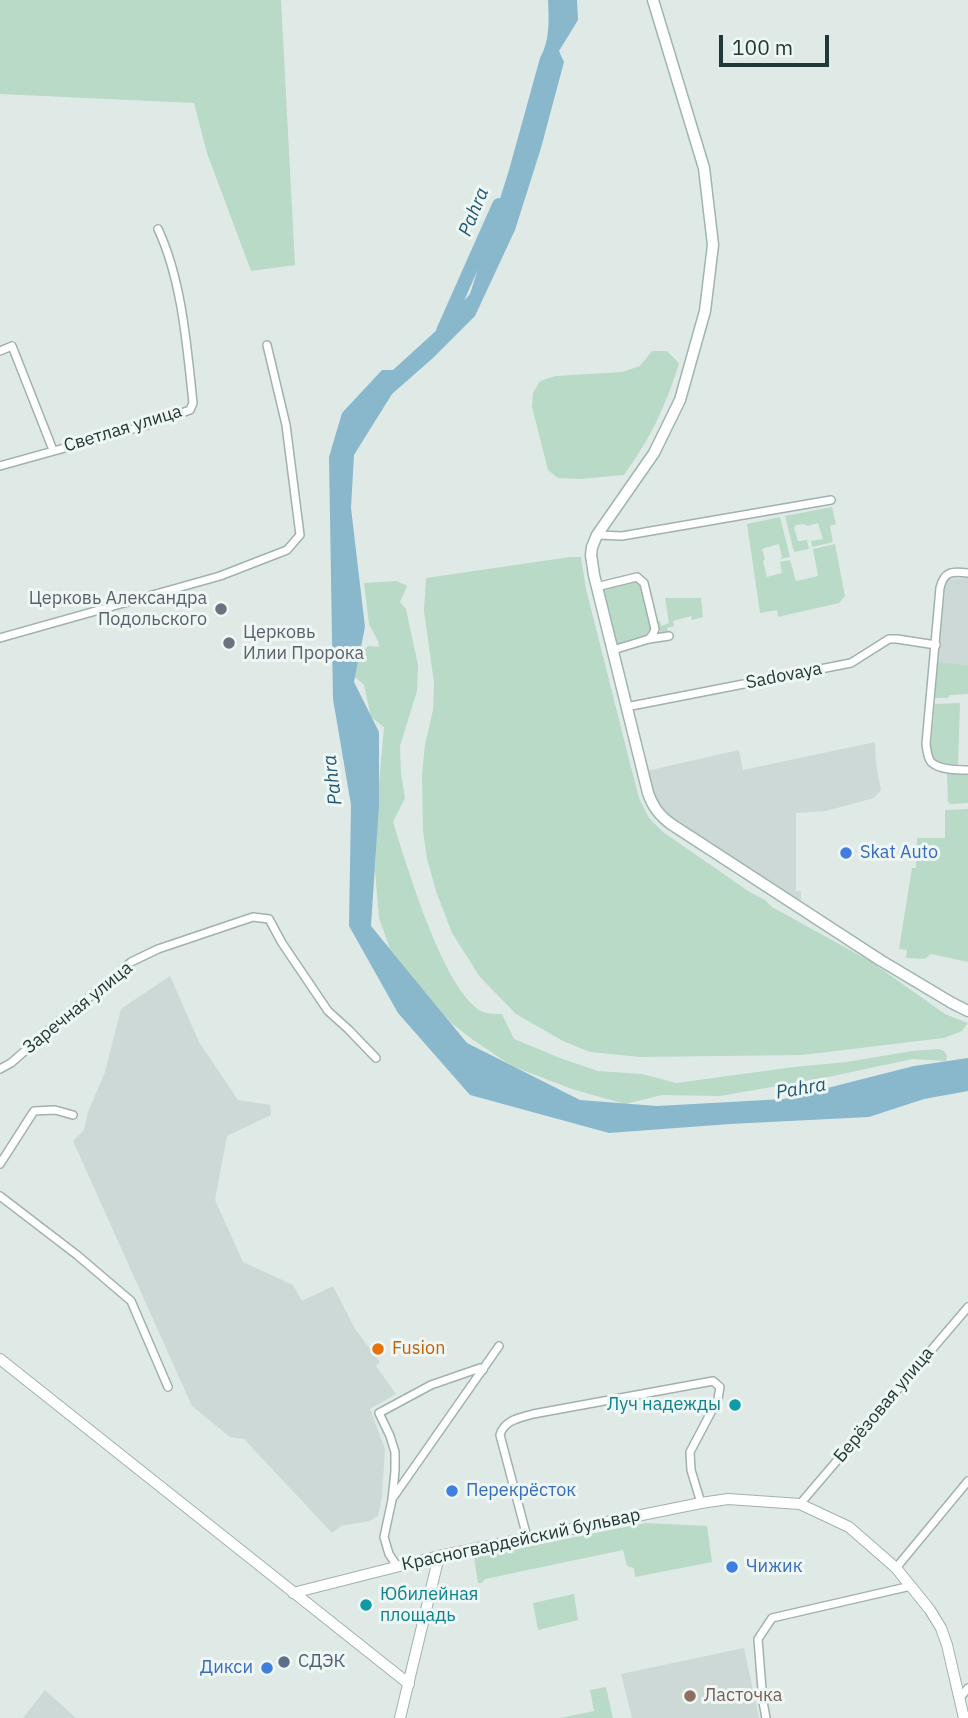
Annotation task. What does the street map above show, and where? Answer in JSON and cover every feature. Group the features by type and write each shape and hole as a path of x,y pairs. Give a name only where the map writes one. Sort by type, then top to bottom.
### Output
{"main road":[{"path":"653,0 704,168 713,245 705,311 680,400 654,453 597,535 591,555 596,587 648,793 660,816 792,904 968,1011"}],"street":[{"name":"Светлая улица","path":"0,466 144,426 190,410 193,403 183,318 167,248 158,229"},
{"path":"0,638 220,576 287,550 300,535 286,425 267,345"},
{"path":"0,351 12,346 53,450"},
{"path":"597,535 622,536 831,500"},
{"path":"968,573 948,573 942,579 926,744 931,762 968,770"},
{"path":"596,587 637,577 644,583 655,629 649,639"},
{"path":"612,650 669,636"},
{"name":"Sadovaya","path":"626,707 851,663 889,639 936,645"},
{"name":"Заречная улица","path":"0,1069 11,1063 131,962 158,949 253,917 269,919 328,1011 376,1058"},
{"path":"0,1164 34,1111 55,1110 73,1115"},
{"path":"0,1196 77,1255 131,1301 168,1387"},
{"name":"Берёзовая улица","path":"800,1504 968,1307"},
{"path":"392,1500 499,1346"},
{"path":"0,1359 408,1684"},
{"path":"397,1566 389,1554 384,1537 392,1500 395,1452 379,1413 431,1385 480,1368 483,1370"},
{"path":"527,1537 500,1435 505,1425 533,1415 713,1381 720,1387 718,1399 690,1452 691,1469 701,1503"},
{"path":"896,1568 968,1481"},
{"name":"Красногвардейский бульвар","path":"293,1593 439,1556 701,1503 751,1499 800,1504 849,1527 896,1568 930,1610 947,1644 964,1718"},
{"path":"400,1718 439,1556"},
{"path":"766,1718 758,1639 772,1618 911,1586"},
{"path":"960,1698 968,1688"}],"shaded area":[{"path":"968,578 968,665 938,662 946,579"},
{"path":"875,742 881,790 874,798 826,811 796,813 796,891 801,891 801,901 794,901 660,816 642,772 739,750 743,770"},
{"path":"170,976 199,1042 238,1100 270,1105 271,1115 227,1136 215,1200 243,1262 293,1285 302,1301 333,1286 355,1329 380,1362 376,1366 396,1394 370,1409 385,1449 378,1516 369,1521 341,1526 332,1533 244,1439 230,1437 192,1406 73,1141 84,1130 88,1112 105,1072 121,1009"},
{"name":"Ласточка","path":"744,1648 759,1718 632,1718 621,1674"},
{"path":"45,1690 76,1718 23,1718"}],"green space":[{"path":"0,0 281,0 295,265 251,271 207,153 194,103 0,94"},
{"path":"652,351 667,351 679,363 656,422 624,475 558,478 548,470 532,407 533,393 540,381 556,376 622,372 640,366"},
{"path":"832,507 836,524 830,526 833,542 812,547 811,541 823,539 818,523 796,525 794,528 798,541 807,540 809,549 794,552 785,516"},
{"path":"780,517 790,557 780,559 782,557 779,544 762,549 767,577 782,573 780,562 790,560 796,581 818,576 813,549 835,544 845,596 839,603 778,617 777,610 760,613 747,524"},
{"path":"581,557 586,589 639,798 649,818 663,832 772,907 870,961 945,1014 968,1023 962,1031 944,1038 802,1055 640,1057 590,1052 563,1041 516,1014 480,977 452,933 436,891 423,831 422,774 433,710 434,683 424,611 426,578"},
{"path":"640,579 653,634 617,643 603,595 604,589"},
{"path":"397,581 407,586 400,602 406,609 418,665 417,691 400,746 405,798 393,822 440,953 467,998 481,1011 502,1014 514,1039 560,1058 598,1071 642,1074 676,1083 847,1062 912,1051 939,1049 947,1056 946,1061 913,1059 720,1096 662,1095 625,1104 572,1089 512,1066 450,1022 390,949 379,918 375,871 384,727 371,717 364,685 355,677 365,649 368,646 379,647 369,624 364,583"},
{"path":"665,598 701,598 703,617 692,620 691,616 673,621 674,626 667,628 668,633 661,634 658,621 661,626 669,623"},
{"path":"938,662 968,665 968,694 935,698"},
{"path":"960,703 958,766 937,762 930,755 935,704"},
{"path":"949,772 968,773 968,803 948,802"},
{"path":"968,809 968,962 931,954 925,959 906,958 907,950 899,949 912,868 916,868 917,838 945,838 945,810"},
{"path":"646,1523 707,1526 712,1562 635,1577 634,1568 627,1566 623,1550 485,1579 478,1583 474,1557"},
{"path":"574,1594 578,1620 538,1630 533,1603"},
{"path":"606,1687 613,1718 560,1718 594,1711 590,1690"}],"water":[{"path":"548,0 577,0 578,20 559,51 564,62 515,230 475,316 392,394 354,455 351,508 365,627 354,682 379,732 379,805 371,926 467,1043 580,1100 657,1106 784,1099 914,1066 968,1058 968,1091 924,1099 869,1117 609,1133 470,1095 398,1013 349,926 351,805 333,699 329,457 342,413 382,370 393,370 439,328 470,294 546,44"}],"waterway":[{"name":"Pahra","path":"443,331 499,205"}],"place":[{"name":"Церковь Александра Подольского","path":"221,609"},
{"name":"Церковь Илии Пророка","path":"229,643"},
{"name":"Skat Auto","path":"846,853"},
{"name":"Fusion","path":"378,1349"},
{"name":"Луч надежды","path":"735,1405"},
{"name":"Перекрёсток","path":"452,1491"},
{"name":"Чижик","path":"732,1567"},
{"name":"Юбилейная площадь","path":"366,1605"},
{"name":"СДЭК","path":"284,1662"},
{"name":"Дикси","path":"267,1668"},
{"name":"Ласточка","path":"690,1696"}]}
